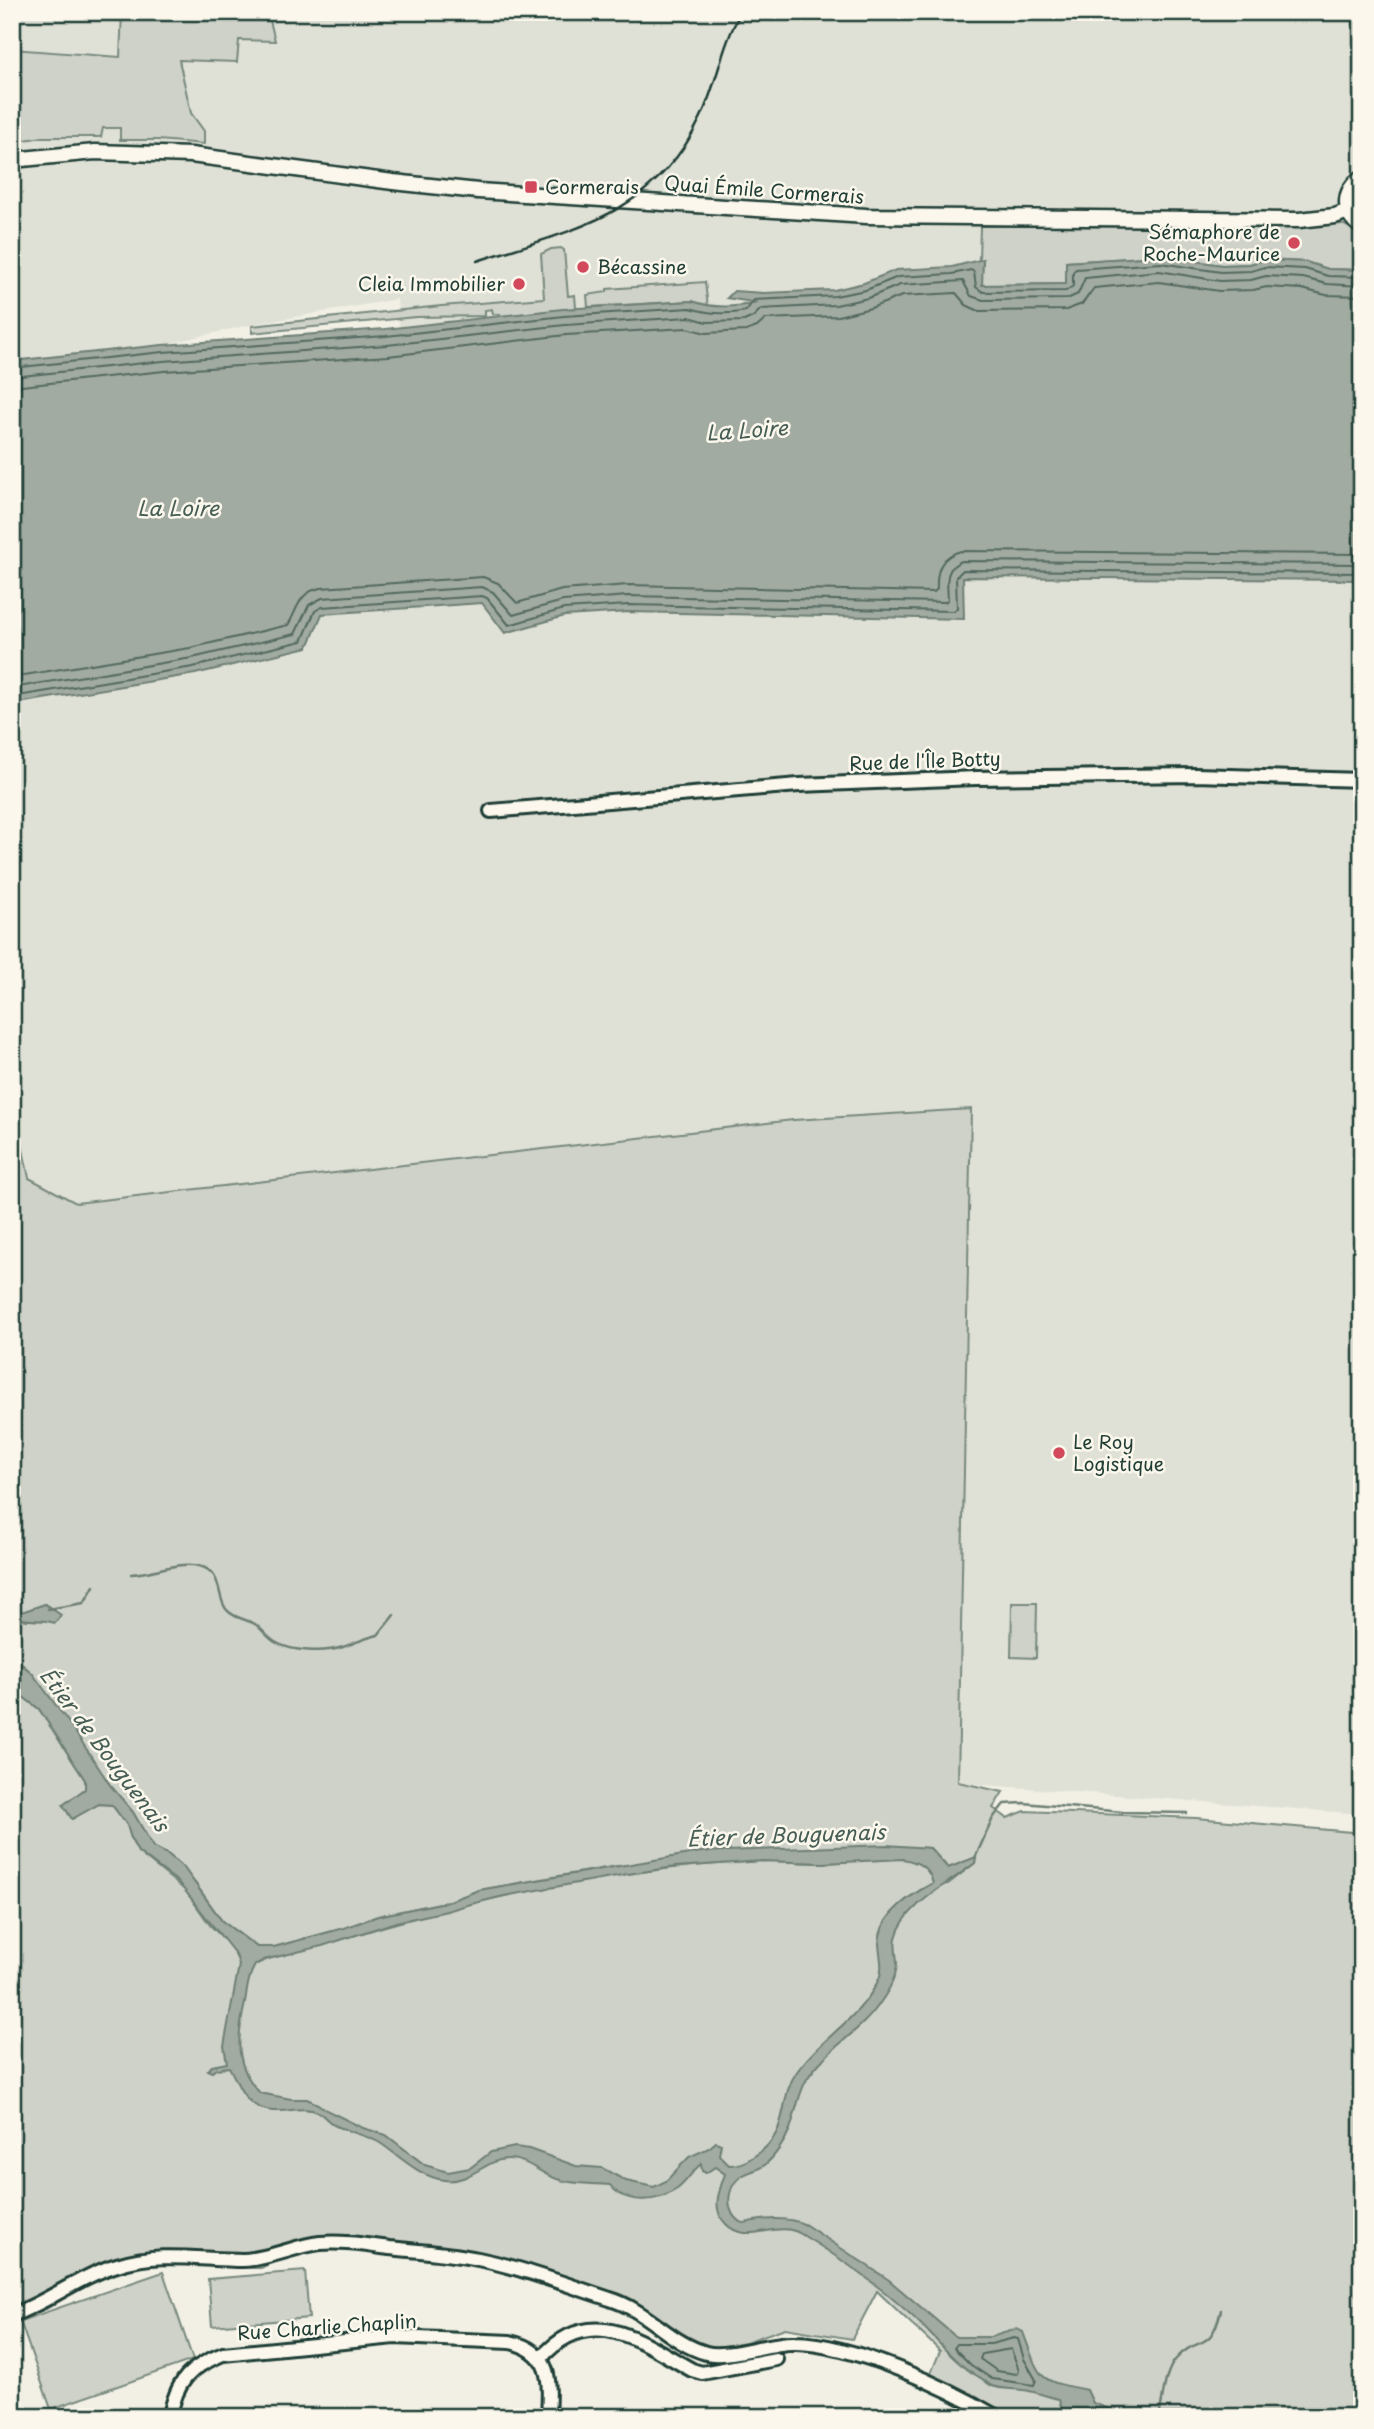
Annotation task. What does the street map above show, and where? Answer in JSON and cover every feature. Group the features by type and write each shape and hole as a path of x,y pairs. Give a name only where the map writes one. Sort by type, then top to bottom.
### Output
{"main road":[{"name":"Quai Émile Cormerais","path":"12,160 95,152 181,154 478,191 866,216 1299,220 1335,216 1348,211"},
{"path":"1362,178 1349,191 1348,211 1353,220 1362,227"}],"street":[{"name":"Rue de l'Île Botty","path":"491,811 799,785 975,778 1196,775 1362,780"},
{"path":"12,2315 44,2302 120,2263 179,2256 253,2259 320,2243 342,2243 456,2255 560,2283 615,2300 639,2311 685,2346 710,2354 780,2343 801,2343 836,2349 942,2387 997,2417"},
{"path":"548,2417 549,2380 541,2358 555,2344 572,2334 597,2328 630,2335 692,2370 709,2373 776,2359"},
{"name":"Rue Charlie Chaplin","path":"170,2417 173,2398 184,2378 201,2363 223,2354 395,2337 510,2342 525,2345 541,2358"},
{"path":"709,2373 710,2354"},
{"path":"968,2417 975,2404"}],"shaded area":[{"path":"12,12 1362,12 1362,170 1352,175 1341,190 1338,202 1342,224 980,226 979,260 952,267 920,267 881,275 864,283 834,290 764,293 735,291 739,301 764,303 708,307 692,301 563,309 399,328 397,299 245,326 162,345 12,361"},
{"path":"122,12 268,12 275,41 239,40 237,62 179,60 191,113 204,131 204,144 120,140 120,128 103,128 101,137 43,137 12,142 12,49 120,57"},
{"path":"1342,224 1362,233 1362,270 1328,269 1306,262 1264,260 1250,264 1222,265 1160,256 1066,262 1066,284 981,285 983,260 979,260 980,226"},
{"path":"561,248 564,250 568,296 575,295 576,308 501,316 493,314 492,309 485,310 485,316 416,317 252,333 252,326 544,298 541,254"},
{"path":"705,282 708,307 692,301 588,307 587,295 607,292 607,289"},
{"path":"963,577 1362,580 1362,1814 958,1783 970,1109 793,1120 76,1203 29,1178 12,1098 12,704 195,674 308,647 322,614 482,603 506,633 565,616 629,612 964,619"},
{"path":"12,1098 29,1178 76,1203 793,1120 971,1109 958,1782 1003,1792 993,1808 1007,1818 1025,1811 1196,1818 1362,1833 1362,2417 1013,2417 930,2376 940,2351 877,2291 852,2339 785,2328 746,2342 715,2348 704,2357 630,2312 474,2263 342,2248 317,2250 275,2261 261,2268 195,2262 138,2266 105,2275 46,2309 12,2322 12,1699 22,1696 39,1709 85,1780 85,1789 63,1805 72,1819 99,1804 112,1805 127,1825 138,1852 186,1891 210,1925 231,1946 237,1959 255,1965 274,1957 441,1911 601,1878 655,1870 763,1861 822,1863 896,1858 920,1864 939,1885 948,1884 975,1863 976,1858 948,1868 930,1848 907,1847 617,1866 479,1890 450,1901 378,1916 274,1947 257,1947 222,1921 195,1883 169,1855 153,1847 133,1812 110,1785 32,1673 12,1656 12,1616 54,1622 50,1608 45,1604 22,1612 14,1607 12,1594"},
{"path":"1012,1603 1037,1603 1036,1658 1011,1657"},
{"path":"305,2271 309,2318 212,2326 208,2279"},
{"path":"163,2272 193,2360 51,2409 20,2321"}],"water":[{"name":"La Loire","path":"1160,256 1222,265 1250,264 1264,260 1306,262 1328,269 1362,270 1362,580 963,577 964,619 629,612 565,616 505,633 482,603 322,614 308,647 195,674 12,704 12,361 162,345 385,329 563,309 692,301 716,306 741,306 758,303 727,298 734,291 764,293 834,290 864,283 896,270 952,267 983,259 982,285 1066,284 1066,262"},
{"path":"12,1594 14,1607 22,1612 45,1604 61,1615 55,1623 12,1616"},
{"path":"12,1656 32,1673 72,1727 110,1785 133,1812 153,1847 169,1855 184,1868 222,1921 257,1947 274,1947 378,1916 450,1901 479,1890 701,1852 886,1845 930,1848 948,1868 976,1857 975,1863 929,1896 908,1915 895,1941 897,1964 886,1994 863,2023 815,2068 807,2079 790,2129 780,2148 766,2164 742,2176 732,2188 729,2198 732,2213 742,2223 781,2219 806,2225 889,2280 956,2337 991,2337 1017,2329 1023,2332 1033,2360 1043,2376 1058,2384 1087,2390 1093,2403 1123,2414 1194,2413 1219,2417 1096,2417 1088,2410 1068,2413 1062,2411 1059,2399 990,2385 960,2363 884,2291 801,2234 782,2229 743,2233 726,2224 721,2218 718,2206 725,2174 715,2167 706,2173 702,2171 701,2164 683,2184 669,2194 642,2200 624,2196 610,2185 563,2181 528,2164 508,2159 493,2162 462,2178 444,2180 418,2170 380,2143 336,2126 319,2113 303,2109 269,2111 252,2103 245,2096 229,2067 212,2072 207,2070 212,2066 227,2063 224,2046 239,1965 236,1955 178,1882 138,1852 127,1825 112,1805 99,1804 72,1819 63,1805 85,1789 85,1780 39,1709 22,1696 12,1699","holes":["903,1859 926,1869 933,1883 906,1900 884,1924 879,1944 880,1977 870,1994 861,2007 796,2073 790,2084 774,2138 753,2157 739,2164 729,2165 719,2155 721,2144 716,2142 689,2157 666,2181 654,2187 626,2181 602,2168 576,2166 529,2149 515,2147 491,2152 470,2168 448,2172 425,2165 386,2135 363,2128 307,2099 260,2093 242,2062 239,2039 248,1984 255,1965 264,1960 322,1946 396,1922 504,1896 628,1874 675,1867 763,1861 824,1863"]}],"waterway":[{"path":"131,1574 187,1565 205,1568 217,1581 223,1604 229,1612 255,1624 275,1642 299,1650 336,1649 378,1635 394,1615"},
{"path":"48,1609 84,1603 94,1586"},
{"path":"975,1858 993,1818 1004,1804 1024,1803 1123,1812 1187,1813"},
{"path":"1159,2417 1166,2379 1172,2365 1184,2352 1208,2339 1221,2310"}],"railway":[{"path":"477,261 577,228 635,198 660,177 682,150 701,117 741,12"}],"place":[{"name":"Cormerais","path":"531,187"},
{"name":"Sémaphore de Roche-Maurice","path":"1294,243"},
{"name":"Bécassine","path":"583,267"},
{"name":"Cleia Immobilier","path":"519,284"},
{"name":"Le Roy Logistique","path":"1059,1453"}],"water label":[{"name":"Étier de Bouguenais","path":"104,1750"},
{"name":"Étier de Bouguenais","path":"786,1836"}]}
